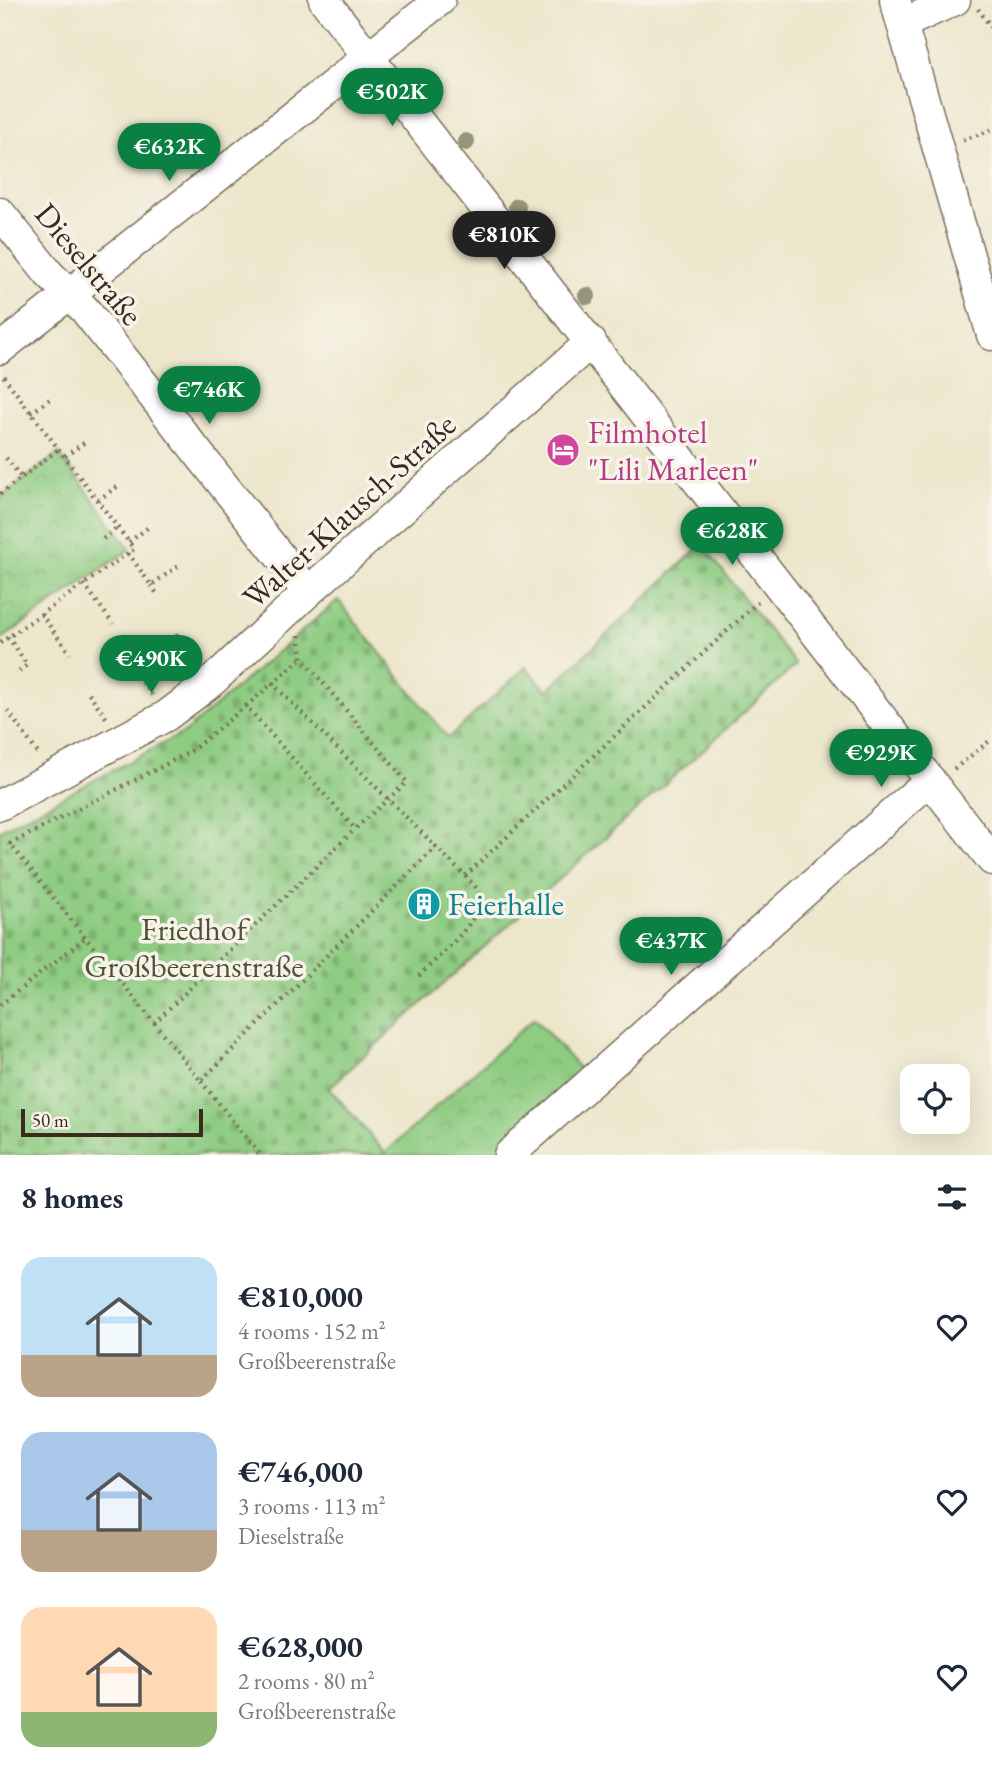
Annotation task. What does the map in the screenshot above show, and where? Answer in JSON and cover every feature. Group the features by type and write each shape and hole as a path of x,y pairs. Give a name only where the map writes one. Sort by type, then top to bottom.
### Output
{"street":[{"path":"324,0 992,860"},
{"path":"0,349 440,0"},
{"path":"955,0 898,12 992,335"},
{"name":"Dieselstraße","path":"0,213 49,274 70,294 308,592"},
{"name":"Walter-Klausch-Straße","path":"0,804 166,716 210,683 308,592 591,342"},
{"path":"509,1155 932,782"}],"path":[{"path":"972,0 992,28"},
{"path":"0,371 134,549 0,643"},
{"path":"32,413 50,399"},
{"path":"65,456 84,443"},
{"path":"0,494 59,449"},
{"path":"6,458 21,477"},
{"path":"98,500 118,486"},
{"path":"129,542 150,526"},
{"path":"103,538 118,527"},
{"path":"128,553 158,594"},
{"path":"151,585 180,565"},
{"path":"84,584 113,625"},
{"path":"465,876 751,607 779,586"},
{"path":"41,614 70,654"},
{"path":"153,1023 407,782 302,658 299,634 285,614"},
{"path":"176,634 210,683"},
{"path":"8,637 27,666 19,671"},
{"path":"260,1155 10,844 190,752 302,658"},
{"path":"131,665 166,716"},
{"path":"272,683 477,888 480,897 478,907 463,930 419,976"},
{"path":"246,706 355,829"},
{"path":"8,711 54,776"},
{"path":"932,782 992,739"},
{"path":"201,1081 436,847"},
{"path":"0,1005 85,938"}],"green space":[{"path":"59,453 130,549 0,640 0,498"},
{"name":"Friedhof Großbeerenstraße","path":"702,544 796,665 329,1088 387,1155 0,1155 0,830 185,732 338,600 448,738 526,667 547,691"},
{"path":"534,1018 585,1075 495,1155 385,1153"}],"place":[{"name":"Filmhotel \"Lili Marleen\"","path":"563,450"},
{"name":"Feierhalle","path":"424,904"}]}
